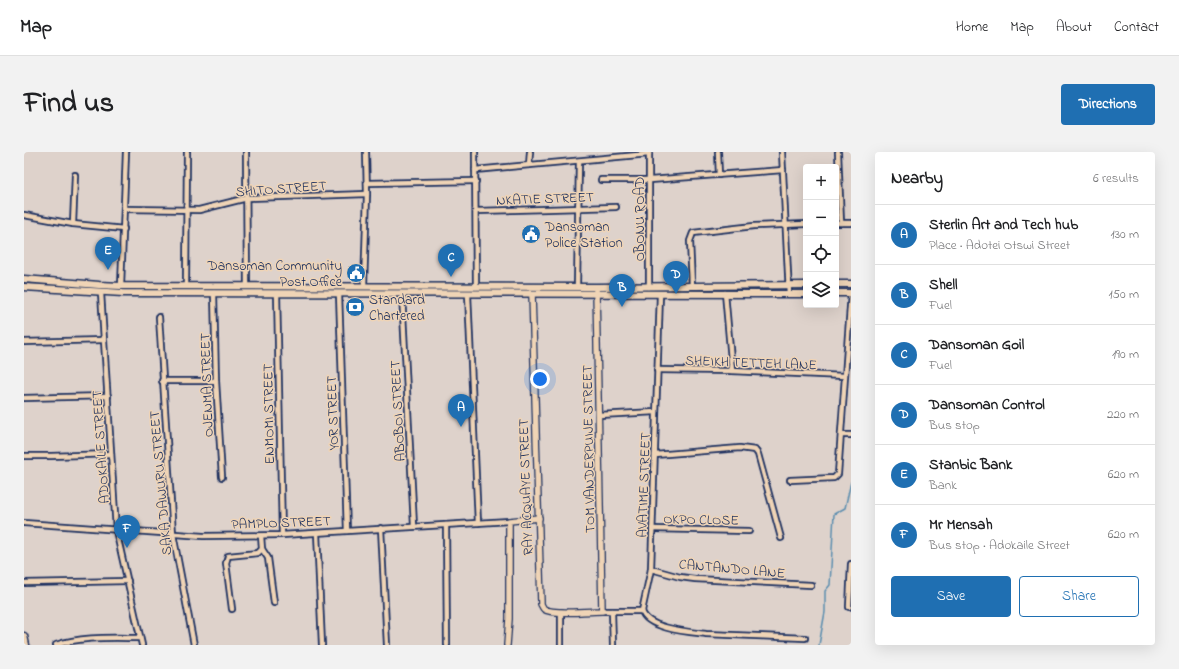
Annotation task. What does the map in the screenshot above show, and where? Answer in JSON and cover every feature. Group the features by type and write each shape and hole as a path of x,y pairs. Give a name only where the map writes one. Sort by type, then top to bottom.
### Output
{"main road":[{"path":"24,279 121,286 649,287 803,285"},
{"path":"839,284 851,284"},
{"path":"24,287 101,292 339,294 803,294"},
{"path":"839,293 851,293"},
{"path":"24,636 26,645"}],"street":[{"path":"121,286 126,152"},
{"path":"186,286 185,210 187,152"},
{"path":"246,152 248,286"},
{"path":"364,286 367,194 366,152"},
{"path":"476,152 476,287"},
{"path":"529,165 530,152"},
{"path":"718,152 719,175"},
{"path":"782,152 785,225 790,285 789,294"},
{"path":"838,152 839,200"},
{"path":"476,170 649,153"},
{"name":"OBONU ROAD","path":"649,153 649,287"},
{"path":"577,287 579,161"},
{"path":"600,180 650,180 783,170"},
{"path":"73,224 75,175"},
{"path":"367,183 476,181"},
{"name":"SHITO STREET","path":"125,209 198,210 247,198 367,194"},
{"name":"NKATIE STREET","path":"476,211 616,207"},
{"path":"24,215 73,224 124,228"},
{"path":"839,223 851,223"},
{"path":"692,286 690,241 693,233 754,226 803,224"},
{"name":"TOM VANDERPUIJE STREET","path":"596,287 600,415 602,611"},
{"name":"ADOKAILE STREET","path":"101,292 116,530 142,645"},
{"name":"OJENMA STREET","path":"214,293 216,381 222,477"},
{"name":"ENMOMI STREET","path":"277,293 282,535"},
{"path":"725,293 732,371"},
{"path":"790,480 837,476 851,293"},
{"name":"YOR STREET","path":"339,294 347,531"},
{"name":"ABOBOI STREET","path":"402,294 414,526"},
{"path":"468,294 478,523"},
{"name":"RAY ACQUAYE STREET","path":"532,294 541,604 546,610 561,612 612,611"},
{"name":"AVATIME STREET","path":"642,611 651,569 660,294"},
{"name":"SAKA DAWURU STREET","path":"159,317 173,534 194,645"},
{"path":"24,342 104,340"},
{"name":"SHEIKH TETTEH LANE","path":"657,370 732,371 844,376"},
{"path":"162,381 216,381"},
{"path":"24,398 108,396"},
{"path":"600,415 656,412"},
{"path":"841,435 851,435"},
{"path":"655,455 740,448 755,450 758,454 781,538"},
{"path":"24,456 111,454"},
{"name":"PAMPLO STREET","path":"24,523 203,536 261,536 539,518"},
{"path":"507,645 510,521"},
{"path":"446,525 447,645"},
{"path":"381,528 387,645"},
{"name":"OKPO CLOSE","path":"652,529 749,531"},
{"path":"316,533 322,645"},
{"path":"261,536 262,549 268,558 274,603"},
{"path":"232,609 226,563 228,556 258,553 262,549"},
{"path":"849,607 851,564"},
{"name":"CANTANDO LANE","path":"651,569 680,577 695,579 811,585"},
{"path":"24,583 128,581"},
{"path":"613,645 612,611 642,611 645,618 655,623 665,627 690,632 804,638"},
{"path":"561,612 561,645"},
{"path":"56,645 70,641 140,638"},
{"path":"85,640 86,645"}],"waterway":[{"path":"819,645 825,612 825,591 830,585 834,514 845,508 851,482"}],"place":[{"name":"Dansoman Police Station","path":"531,234"},
{"name":"Stanbic Bank","path":"108,270"},
{"name":"Dansoman Community Post Office","path":"356,273"},
{"name":"Dansoman Goil","path":"451,277"},
{"name":"Dansoman Control","path":"676,294"},
{"name":"Standard Chartered","path":"355,307"},
{"name":"Shell","path":"622,307"},
{"name":"Sterlin Art and Tech hub","path":"461,427"},
{"name":"Mr Mensah","path":"127,548"}]}
